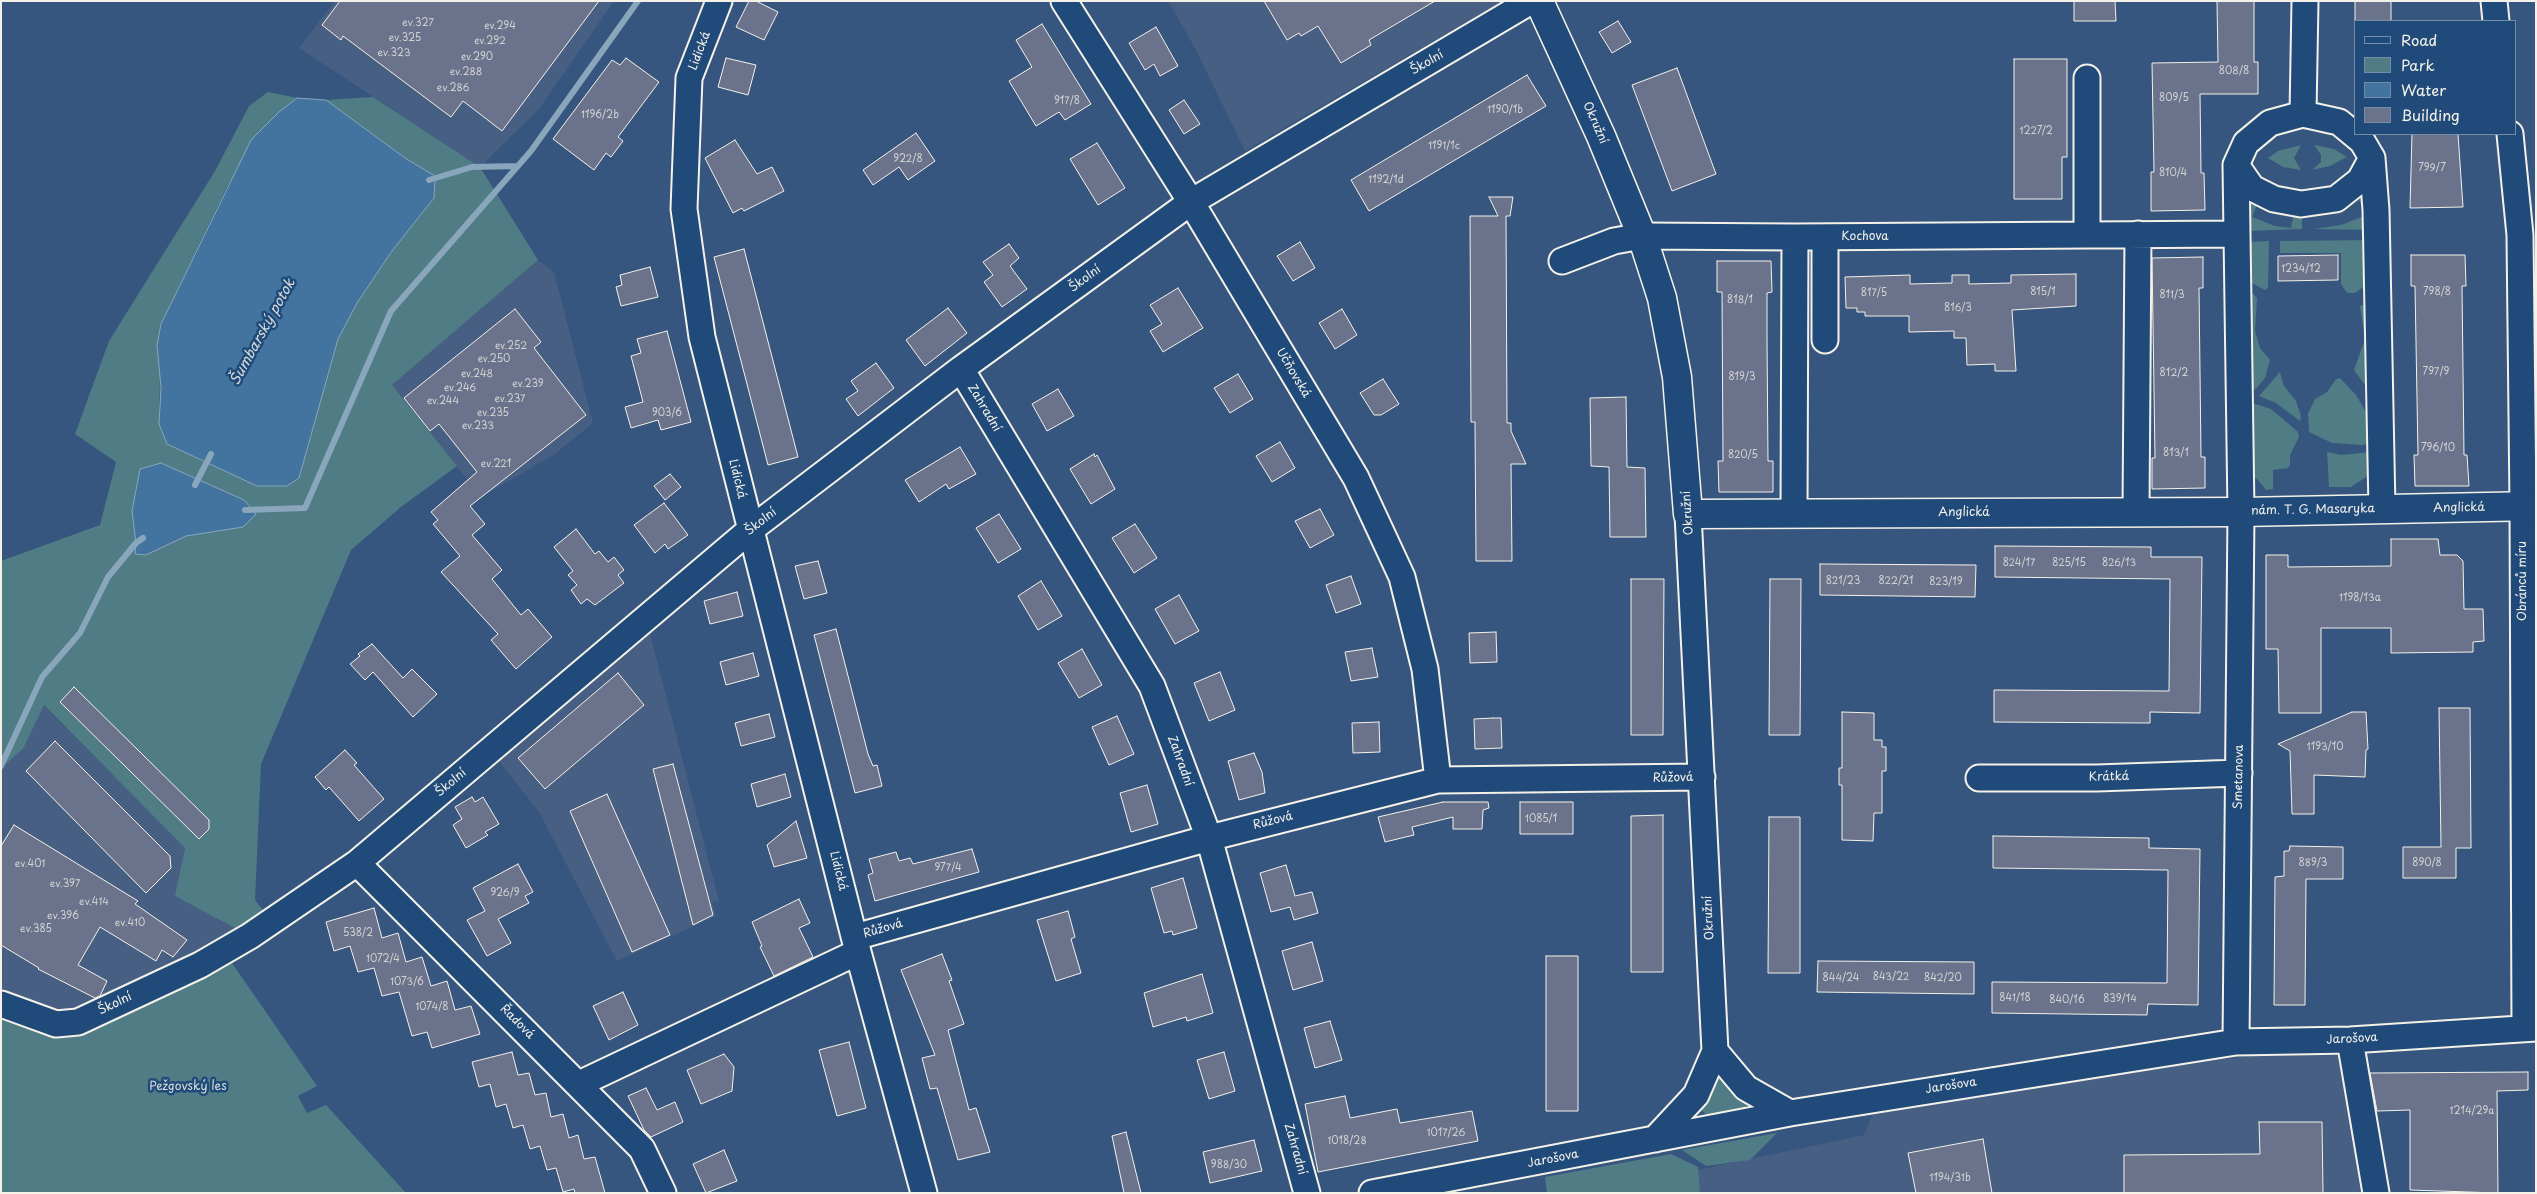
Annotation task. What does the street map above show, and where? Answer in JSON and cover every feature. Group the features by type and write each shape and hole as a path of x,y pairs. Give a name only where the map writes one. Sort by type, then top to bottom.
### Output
{"street":[{"name":"Lidická","path":"719,1 689,78 684,210 702,337 856,944 924,1193"},
{"name":"Učňovská","path":"1064,1 1191,202 1356,478 1402,577 1425,669 1438,780"},
{"name":"Školní","path":"1,1004 56,1024 78,1022 200,965 250,936 356,863 750,530 961,370 1191,202 1531,1"},
{"name":"Okružní","path":"1539,1 1601,136 1642,236 1662,298 1677,377 1688,514 1715,1051 1696,1095 1655,1140"},
{"path":"2303,114 2305,1"},
{"path":"2494,1 2496,20"},
{"path":"2087,78 2087,235"},
{"name":"nám. T. G. Masaryka","path":"2354,134 2339,122 2303,114 2270,123 2246,143 2236,165 2240,512 2382,509 2376,233 2372,158 2362,141 2355,135"},
{"name":"Obránců míru","path":"2510,135 2528,234 2530,1028"},
{"path":"2236,165 2252,188 2274,199 2301,204 2336,199 2360,180 2372,158"},
{"path":"2136,512 2138,234"},
{"name":"Kochova","path":"1562,261 1614,241 1642,236 1825,237 2236,234"},
{"path":"1794,514 1795,237"},
{"path":"1825,237 1825,340"},
{"name":"Zahradní","path":"961,370 1152,686 1209,838 1307,1193"},
{"name":"Anglická","path":"2382,509 2530,506"},
{"name":"Anglická","path":"1688,514 2240,512"},
{"name":"Smetanova","path":"2236,1042 2240,773 2240,512"},
{"name":"Krátká","path":"1979,778 2097,778 2240,773"},
{"name":"Růžová","path":"856,944 1209,838 1438,780 1702,777"},
{"name":"Řadová","path":"356,863 642,1149 663,1193"},
{"path":"579,1084 856,944"},
{"name":"Jarošova","path":"1372,1193 1790,1113 2236,1042 2350,1040 2530,1028"},
{"path":"2350,1040 2376,1193"},
{"path":"1715,1051 1746,1088 1790,1113"}],"shaded area":[{"path":"335,1 614,1 539,109 480,167 299,48"},
{"path":"1168,1 1502,1 1245,151 1196,50"},
{"path":"538,260 554,272 593,423 555,454 481,497 392,385"},
{"path":"648,626 719,901 712,902 716,916 617,961 539,812 495,756"},
{"path":"43,705 186,848 250,936 78,1022 1,998 1,768 23,749"},
{"path":"2351,1050 2376,1193 1567,1193 1698,1170 1864,1135 1872,1115 2088,1077 2257,1055"}],"green space":[{"path":"268,92 297,98 279,112 227,187 161,324 159,424 167,444 257,486 299,478 338,339 357,303 392,251 434,198 435,176 405,158 326,100 373,97 480,167 538,260 392,385 457,466 401,507 351,550 261,764 255,900 272,921 250,936 175,896 185,848 44,705 23,749 1,768 1,561 100,525 116,462 75,434 109,341 215,171 249,106"},
{"path":"2301,145 2294,158 2301,170 2283,167 2268,158 2278,151"},
{"path":"2314,145 2334,149 2347,157 2330,166 2312,170 2321,162 2321,155"},
{"path":"2363,198 2372,230 2314,229 2341,225 2367,215 2359,200"},
{"path":"2252,200 2258,202 2252,217 2275,226 2291,228 2294,212 2302,210 2302,229 2248,231"},
{"path":"2373,240 2373,280 2355,293 2347,293 2341,284 2341,253 2280,253 2280,241"},
{"path":"2269,241 2268,288 2265,290 2246,280 2246,242"},
{"path":"2245,292 2252,293 2257,298 2255,331 2260,348 2270,360 2265,378 2257,388 2247,393"},
{"path":"2370,302 2367,388 2354,370 2365,339 2360,306"},
{"path":"2280,372 2284,386 2296,401 2301,416 2300,421 2276,403 2259,396"},
{"path":"2340,378 2356,395 2376,429 2375,443 2362,445 2332,443 2309,432 2308,414 2315,399 2327,392 2336,379"},
{"path":"2249,402 2271,409 2298,432 2299,437 2290,455 2290,465 2288,468 2273,470 2273,489 2266,490 2258,480 2248,473"},
{"path":"2327,452 2341,455 2371,452 2375,471 2351,487 2329,487"},
{"name":"Pežgovský les","path":"232,963 317,1086 298,1096 307,1113 326,1105 406,1193 1,1193 1,1017 52,1038 173,976"},
{"path":"1726,1076 1748,1100 1747,1105 1745,1110 1712,1119 1702,1111 1702,1102 1717,1078"},
{"path":"1777,1133 1750,1160 1706,1166 1682,1150"},
{"path":"1671,1154 1698,1167 1700,1193 1547,1193 1545,1177"}],"water":[{"path":"297,98 326,100 405,158 435,176 434,198 392,251 357,303 338,339 299,478 287,486 257,486 167,444 159,424 161,388 157,345 161,324 251,140 279,112"},
{"path":"161,463 244,500 256,514 243,527 186,536 146,555 135,554 136,543 132,511 140,469"}],"building":[{"path":"340,1 599,1 502,131 463,101 451,117 343,36 341,40 322,25"},
{"path":"749,1 756,1 778,12 764,40 736,27"},
{"path":"1264,1 1435,1 1369,40 1371,45 1341,63 1318,26 1301,36 1299,33 1287,40"},
{"path":"2074,1 2115,1 2116,21 2074,21"},
{"path":"2217,1 2254,1 2254,62 2258,62 2258,94 2200,94 2201,173 2204,173 2205,210 2151,211 2151,172 2154,172 2152,63 2218,62"},
{"path":"2355,1 2391,1 2391,20 2355,20"},
{"path":"1618,21 1631,42 1612,53 1599,32"},
{"path":"1042,24 1091,104 1065,120 1059,112 1036,126 1009,81 1032,67 1016,40"},
{"path":"1156,27 1178,66 1160,76 1154,64 1145,70 1129,43"},
{"path":"626,58 659,82 618,137 623,141 611,157 606,153 594,170 553,139 612,60 620,65"},
{"path":"726,58 756,65 748,95 718,87"},
{"path":"2014,59 2067,59 2067,157 2062,157 2062,199 2014,199"},
{"path":"1677,68 1716,174 1672,191 1632,85"},
{"path":"1527,75 1546,106 1369,211 1351,180"},
{"path":"1184,100 1200,124 1184,134 1169,110"},
{"path":"916,133 935,161 908,180 899,167 873,185 863,170"},
{"path":"2412,135 2458,135 2463,207 2410,208"},
{"path":"735,140 757,174 772,167 784,191 744,211 742,208 733,213 705,158"},
{"path":"1097,143 1125,188 1098,205 1070,159"},
{"path":"1489,197 1513,197 1510,216 1506,216 1507,423 1511,423 1511,431 1526,464 1511,464 1512,561 1476,561 1475,422 1471,422 1470,216 1498,216"},
{"path":"1300,242 1315,268 1293,281 1277,256"},
{"path":"1009,244 1019,258 1010,266 1027,289 1002,307 984,282 993,275 983,262"},
{"path":"744,249 798,457 768,465 714,257"},
{"path":"2338,255 2338,280 2278,281 2278,256"},
{"path":"2411,255 2465,255 2466,286 2462,286 2464,455 2467,455 2469,486 2415,486 2414,455 2418,455 2415,286 2411,286"},
{"path":"2203,257 2203,288 2199,288 2201,457 2205,457 2205,488 2152,489 2152,458 2155,458 2152,258"},
{"path":"1717,261 1771,261 1772,292 1767,293 1768,461 1773,461 1773,492 1719,492 1718,461 1723,461 1722,292 1717,292"},
{"path":"650,267 658,297 621,306 616,287 622,285 620,275"},
{"path":"2076,274 2076,306 2012,310 2016,371 1995,371 1995,364 1967,365 1966,338 1954,338 1954,331 1909,332 1909,316 1865,316 1865,312 1857,312 1857,308 1846,308 1845,277 1910,275 1910,284 1952,283 1952,275 1969,275 1969,284 2011,283 2011,275"},
{"path":"1178,288 1203,328 1163,352 1150,331 1162,324 1150,305"},
{"path":"948,308 967,333 925,366 906,340"},
{"path":"515,309 541,342 534,348 586,415 470,506 485,524 472,535 502,570 492,579 521,615 528,609 552,637 516,669 491,640 498,634 441,572 460,556 433,524 438,520 431,512 477,472 439,424 430,431 404,398"},
{"path":"1342,309 1357,335 1335,349 1319,323"},
{"path":"667,331 691,422 661,430 658,420 631,428 625,407 643,402 631,356 641,353 637,339"},
{"path":"876,363 894,388 858,416 846,399 858,391 851,381"},
{"path":"1238,374 1253,399 1230,413 1214,388"},
{"path":"1383,379 1399,404 1381,415 1374,415 1360,393"},
{"path":"1058,389 1074,416 1047,431 1032,404"},
{"path":"1626,397 1627,467 1645,468 1646,537 1610,537 1609,467 1591,466 1590,398"},
{"path":"1280,442 1295,468 1272,482 1256,456"},
{"path":"960,447 976,474 949,489 946,484 919,502 905,480"},
{"path":"1094,454 1095,457 1097,455 1115,489 1091,504 1070,469"},
{"path":"670,474 681,487 665,500 654,486"},
{"path":"664,503 688,535 668,549 665,544 655,553 634,525"},
{"path":"1320,509 1334,535 1310,548 1295,521"},
{"path":"999,514 1021,549 998,563 976,528"},
{"path":"1135,524 1157,558 1134,573 1112,538"},
{"path":"576,529 595,554 599,551 608,562 614,557 624,570 618,575 624,583 595,605 587,599 581,604 571,590 577,585 568,575 573,571 554,547"},
{"path":"2391,539 2438,539 2440,555 2457,555 2463,561 2464,609 2483,609 2484,641 2473,642 2473,652 2391,653 2391,628 2321,628 2321,713 2279,713 2278,649 2266,649 2266,555 2288,555 2288,567 2391,566"},
{"path":"1995,546 2151,547 2151,557 2202,557 2200,713 2150,712 2150,723 1994,722 1994,690 2169,691 2170,579 1995,577"},
{"path":"818,561 827,593 804,599 795,566"},
{"path":"1820,564 1976,565 1975,597 1820,595"},
{"path":"1351,576 1361,604 1336,613 1326,585"},
{"path":"1631,579 1664,579 1663,735 1631,735"},
{"path":"1770,579 1801,579 1800,735 1769,735"},
{"path":"1041,581 1062,616 1038,630 1018,596"},
{"path":"737,592 743,616 710,624 704,601"},
{"path":"1179,595 1199,631 1175,644 1155,609"},
{"path":"836,629 868,754 873,766 877,765 882,786 855,793 814,635"},
{"path":"1496,632 1497,662 1470,663 1469,633"},
{"path":"372,644 403,678 412,669 437,694 413,717 373,672 365,680 350,664 360,656 358,654"},
{"path":"1372,648 1378,677 1351,681 1345,652"},
{"path":"1082,649 1102,685 1079,698 1058,663"},
{"path":"753,653 759,676 726,685 720,662"},
{"path":"1220,672 1235,710 1209,721 1194,683"},
{"path":"618,673 644,705 545,789 518,758"},
{"path":"74,687 209,820 209,829 199,839 60,702"},
{"path":"2439,708 2470,708 2471,848 2456,848 2456,878 2403,878 2403,847 2441,847"},
{"path":"1842,712 1874,713 1874,740 1882,740 1882,747 1886,747 1886,771 1882,771 1882,813 1874,813 1873,841 1842,840 1842,785 1839,785 1839,768 1842,768"},
{"path":"2352,712 2366,712 2368,749 2366,750 2365,777 2314,775 2314,814 2292,814 2290,751 2278,744"},
{"path":"769,714 775,737 741,746 735,723"},
{"path":"1117,716 1134,754 1109,765 1092,727"},
{"path":"1501,718 1502,748 1475,749 1474,719"},
{"path":"1379,722 1380,752 1353,753 1352,723"},
{"path":"55,741 170,856 171,868 146,893 26,771"},
{"path":"345,750 357,763 354,765 384,799 359,821 329,787 326,790 315,777"},
{"path":"1254,753 1262,772 1265,793 1239,800 1228,761"},
{"path":"673,764 713,915 693,925 653,769"},
{"path":"785,774 791,797 757,807 751,784"},
{"path":"1147,785 1158,824 1131,832 1120,793"},
{"path":"607,794 670,935 632,952 570,811"},
{"path":"472,797 475,802 483,797 499,824 485,832 488,835 466,848 453,825 462,819 455,807"},
{"path":"1443,802 1488,802 1489,808 1483,810 1482,829 1453,829 1453,817 1412,827 1414,835 1385,842 1378,817"},
{"path":"1520,802 1573,802 1573,834 1520,834"},
{"path":"1663,815 1663,972 1631,972 1631,816"},
{"path":"1769,817 1800,817 1800,973 1768,973"},
{"path":"796,821 807,858 774,867 767,845"},
{"path":"14,825 138,901 135,904 187,940 173,957 162,950 156,961 100,927 78,965 107,981 100,996 95,998 38,969 1,945 1,846"},
{"path":"1993,836 2149,838 2149,848 2200,849 2198,1005 2148,1004 2147,1015 1992,1013 1992,982 2167,983 2168,870 1993,868"},
{"path":"2290,846 2343,847 2343,879 2306,879 2305,1005 2274,1005 2275,877 2284,876 2284,851 2289,851"},
{"path":"972,849 979,872 875,901 868,875 873,873 869,859 896,852 899,861 910,858 913,864"},
{"path":"518,864 533,892 525,896 529,903 498,919 511,943 487,956 467,920 485,911 473,888"},
{"path":"1286,865 1295,896 1312,892 1318,913 1294,920 1290,907 1271,912 1260,873"},
{"path":"1183,878 1197,928 1173,935 1172,931 1164,933 1151,888"},
{"path":"799,899 810,923 799,928 813,957 774,976 760,947 762,946 752,922"},
{"path":"374,908 382,938 398,933 406,962 422,957 431,986 447,981 455,1010 471,1006 480,1034 432,1048 427,1032 412,1036 399,992 382,996 374,968 358,972 350,946 334,951 326,922"},
{"path":"1068,911 1075,937 1071,939 1081,973 1056,981 1037,920"},
{"path":"1312,942 1323,981 1293,990 1282,951"},
{"path":"942,954 952,980 949,981 964,1024 948,1030 969,1110 976,1108 990,1152 958,1160 937,1088 930,1089 922,1058 935,1055 901,970"},
{"path":"1546,956 1578,956 1578,1111 1546,1111"},
{"path":"1818,961 1974,962 1974,994 1817,992"},
{"path":"1202,974 1213,1013 1187,1021 1186,1017 1153,1027 1144,993"},
{"path":"623,992 638,1025 609,1040 593,1006"},
{"path":"1330,1021 1342,1060 1315,1068 1304,1028"},
{"path":"849,1042 866,1108 837,1116 819,1050"},
{"path":"512,1052 518,1075 529,1073 535,1095 546,1093 551,1117 563,1114 569,1138 578,1135 584,1159 595,1157 605,1193 575,1193 574,1189 563,1192 556,1168 547,1170 540,1146 530,1149 523,1125 513,1128 506,1104 496,1107 490,1084 479,1087 472,1062"},
{"path":"1224,1052 1235,1091 1209,1099 1197,1060"},
{"path":"724,1054 734,1067 732,1091 701,1104 687,1070"},
{"path":"2528,1072 2528,1090 2497,1091 2498,1193 2410,1190 2410,1110 2377,1111 2370,1073"},
{"path":"646,1088 657,1110 675,1102 683,1122 651,1137 644,1130 628,1096"},
{"path":"1345,1096 1350,1118 1397,1109 1400,1123 1472,1111 1478,1141 1318,1172 1305,1104"},
{"path":"2259,1122 2322,1122 2323,1193 2124,1193 2124,1155 2260,1154"},
{"path":"1126,1132 1141,1193 1124,1193 1112,1136"},
{"path":"1983,1139 1992,1193 1916,1193 1908,1153"},
{"path":"1254,1140 1262,1171 1210,1183 1203,1152"},
{"path":"724,1150 737,1181 706,1193 693,1164"}],"waterway":[{"path":"245,510 305,508 391,311 531,151 638,1"},
{"name":"Šumbarský potok","path":"429,180 472,167 517,166"},
{"name":"Šumbarský potok","path":"195,485 211,454"},
{"path":"1,766 42,677 80,633 108,577 136,543 143,538"}]}
